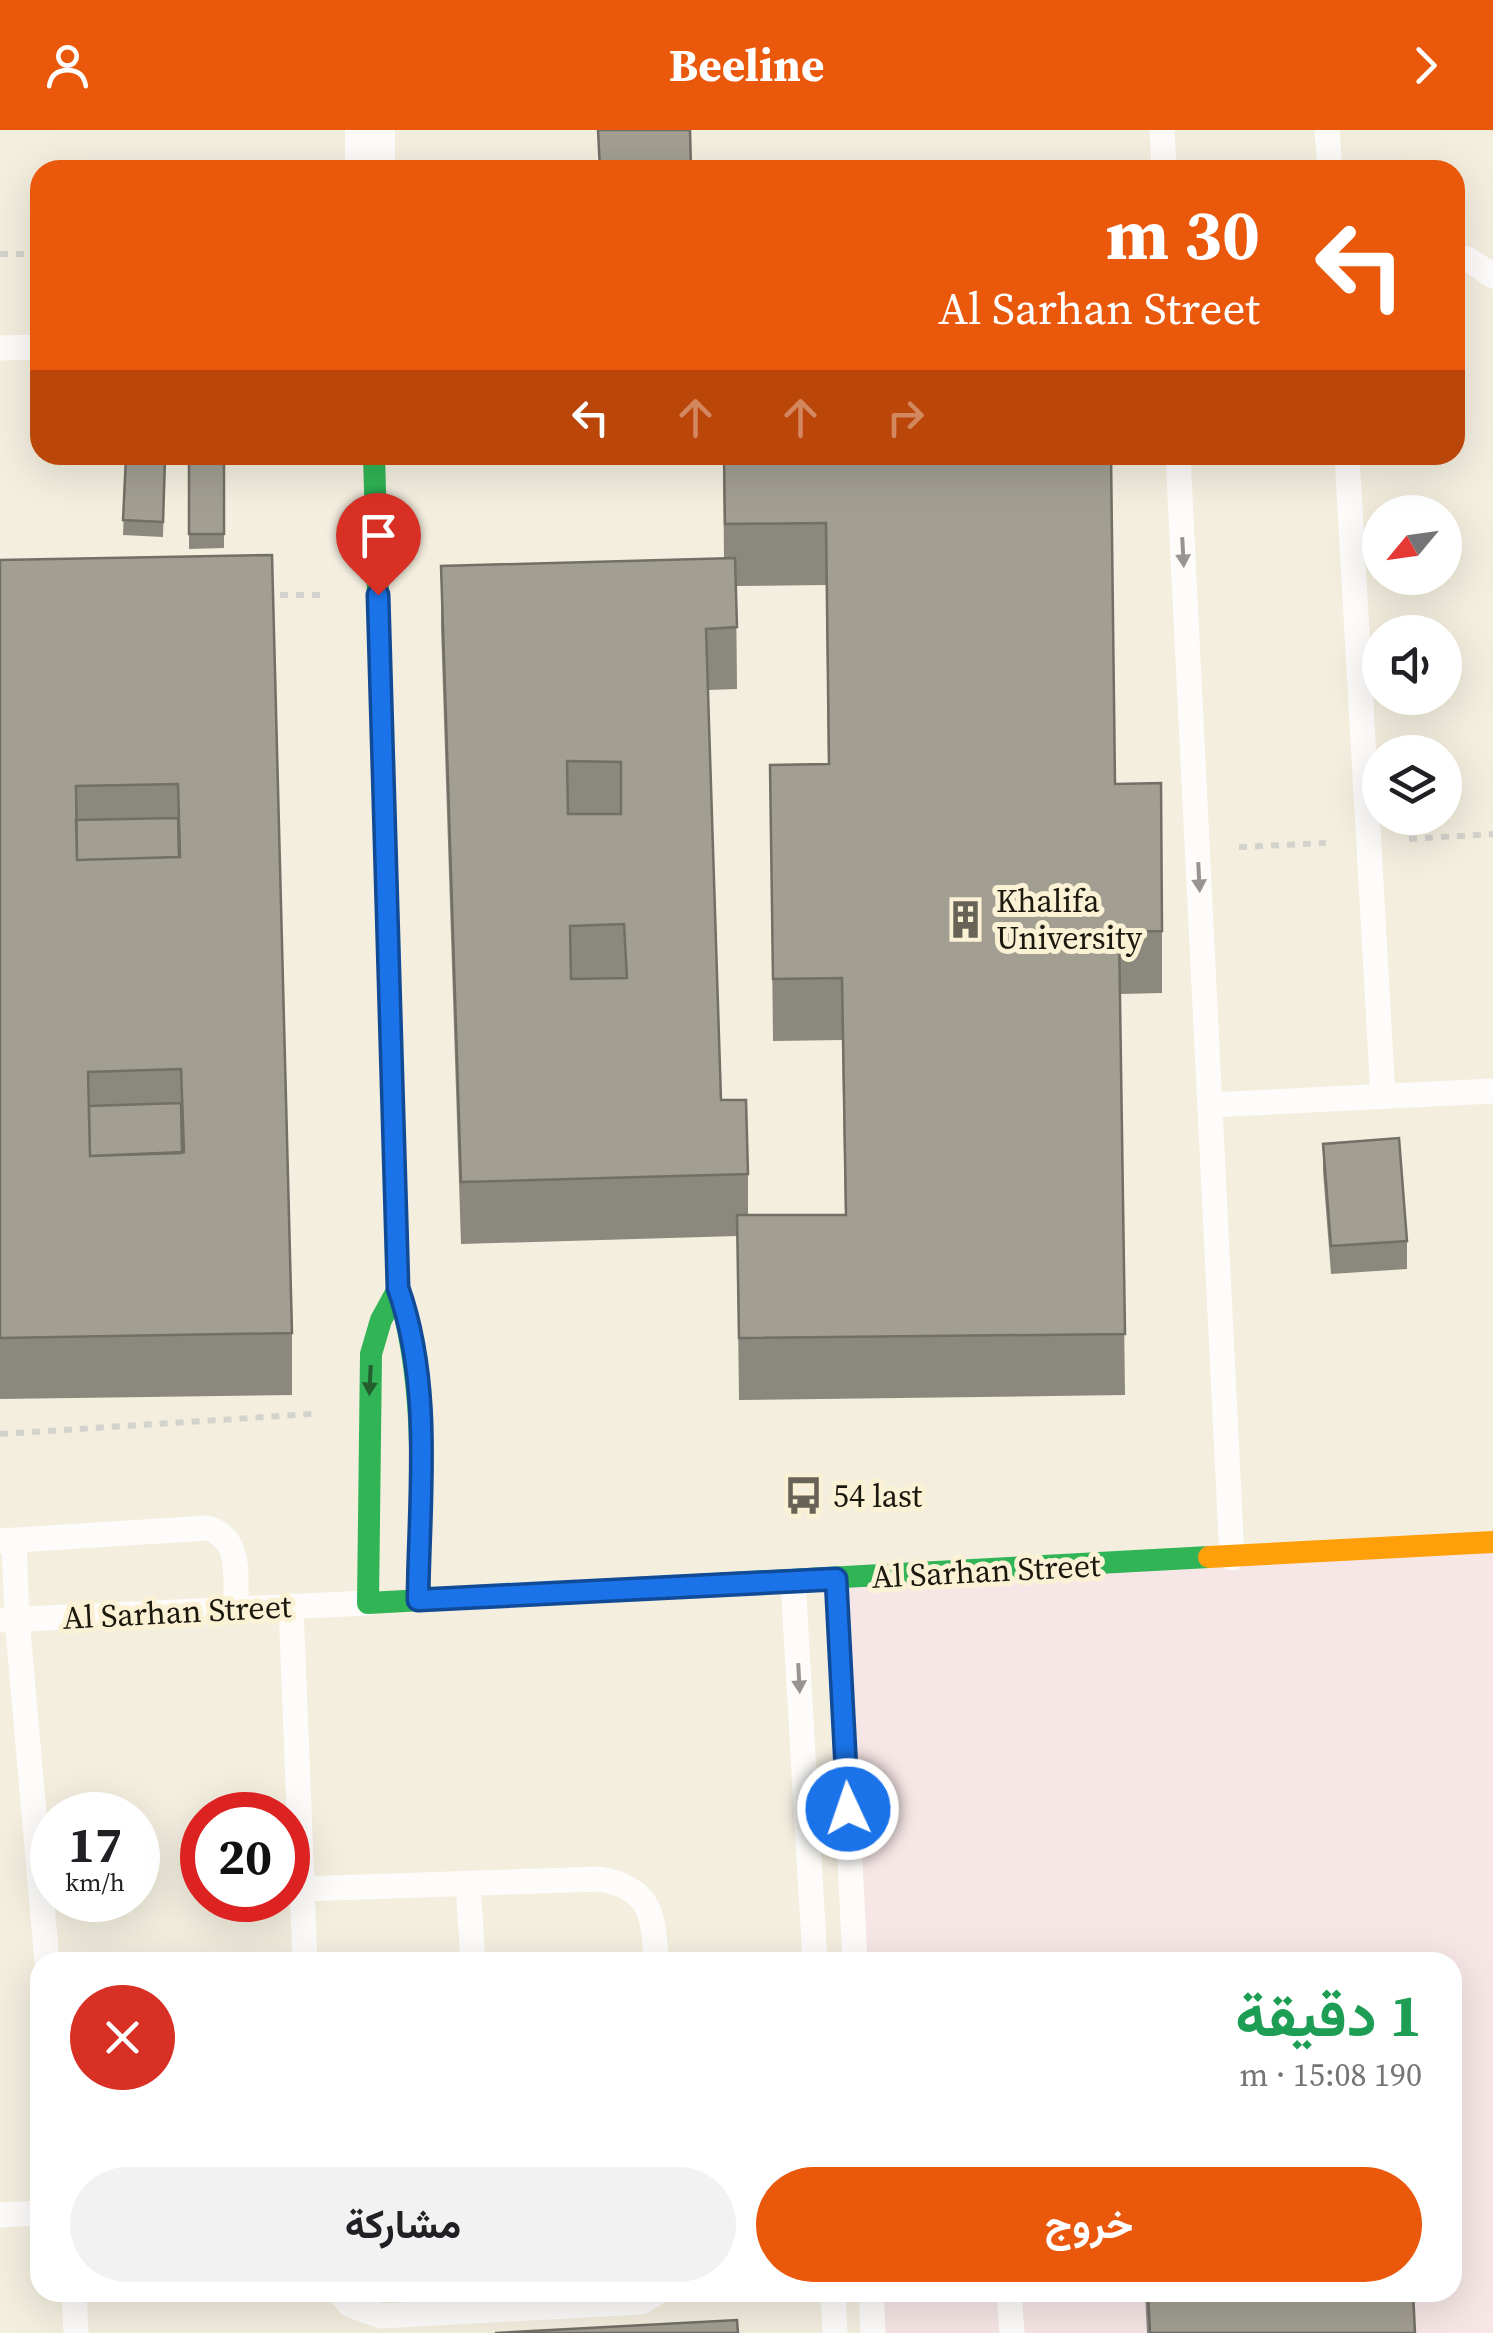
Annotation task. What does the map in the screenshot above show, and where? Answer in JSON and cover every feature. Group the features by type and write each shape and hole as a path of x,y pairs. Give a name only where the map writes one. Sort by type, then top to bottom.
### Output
{"street":[{"path":"370,130 370,160"},
{"path":"374,465 398,1288 411,1324 417,1363 418,1600"},
{"path":"368,1603 371,1354 381,1320 398,1288"},
{"name":"Al Sarhan Street","path":"368,1603 1493,1542"}],"lane":[{"path":"1162,130 1164,160"},
{"path":"1327,130 1329,160"},
{"path":"1465,259 1493,276"},
{"path":"0,348 30,347"},
{"path":"1179,465 1232,1558"},
{"path":"1348,465 1383,1096"},
{"path":"1211,1104 1493,1092"},
{"path":"46,1952 9,1620 7,1541 207,1528 228,1538 234,1551 236,1609"},
{"path":"836,1579 855,1952"},
{"path":"794,1580 813,1952"},
{"name":"Al Sarhan Street","path":"9,1620 368,1603"},
{"path":"291,1606 298,1792"},
{"path":"310,1890 600,1880 621,1883 639,1895 651,1912 655,1952"},
{"path":"468,1884 472,1952"},
{"path":"303,1922 305,1952"},
{"path":"0,2215 30,2214"},
{"path":"74,2302 76,2333"},
{"path":"347,2302 380,2316 496,2302 642,2302"},
{"path":"833,2302 835,2333"},
{"path":"871,2302 873,2333"},
{"path":"1010,2302 1012,2333"}],"path":[{"path":"0,254 30,254"},
{"path":"259,595 378,595"},
{"path":"0,1434 318,1414"}],"shaded area":[{"path":"1493,1542 1493,2333 875,2333 873,2302 1462,2302 1462,1952 855,1952 836,1579"}],"building":[{"path":"598,130 690,130 691,160 600,160"},
{"path":"126,465 165,465 163,522 123,520"},
{"path":"189,465 224,465 224,534 189,534"},
{"name":"Khalifa University","path":"724,465 1111,465 1115,784 1161,783 1162,931 1119,932 1125,1334 739,1338 737,1215 846,1215 842,978 773,979 770,765 829,764 826,523 725,524"},
{"path":"272,555 292,1333 0,1338 0,560","holes":["178,784 180,857 77,860 76,786","181,1069 184,1152 90,1156 88,1072"]},
{"path":"735,558 737,627 706,629 721,1100 746,1100 748,1174 461,1182 441,566","holes":["567,761 621,762 621,814 568,814","624,924 627,978 571,979 570,926"]},
{"path":"178,818 179,857 77,860 76,820"},
{"path":"181,1103 182,1153 90,1156 89,1106"},
{"path":"1399,1138 1407,1241 1331,1246 1323,1144"},
{"path":"1148,2302 1413,2302 1415,2333 1150,2333"},
{"path":"737,2320 738,2333 495,2333"}],"traffic: fast":[{"path":"374,465 398,1289 414,1366 420,1443 418,1600"},
{"path":"398,1289 381,1320 371,1354 368,1603 1209,1557"}],"traffic: slow":[{"path":"1209,1557 1493,1542"}],"place":[{"name":"Khalifa University","path":"966,919"},
{"name":"54 last","path":"803,1496"}],"route":[{"path":"378,595 398,1288 411,1324 420,1413 418,1600 836,1579 848,1809"}]}
